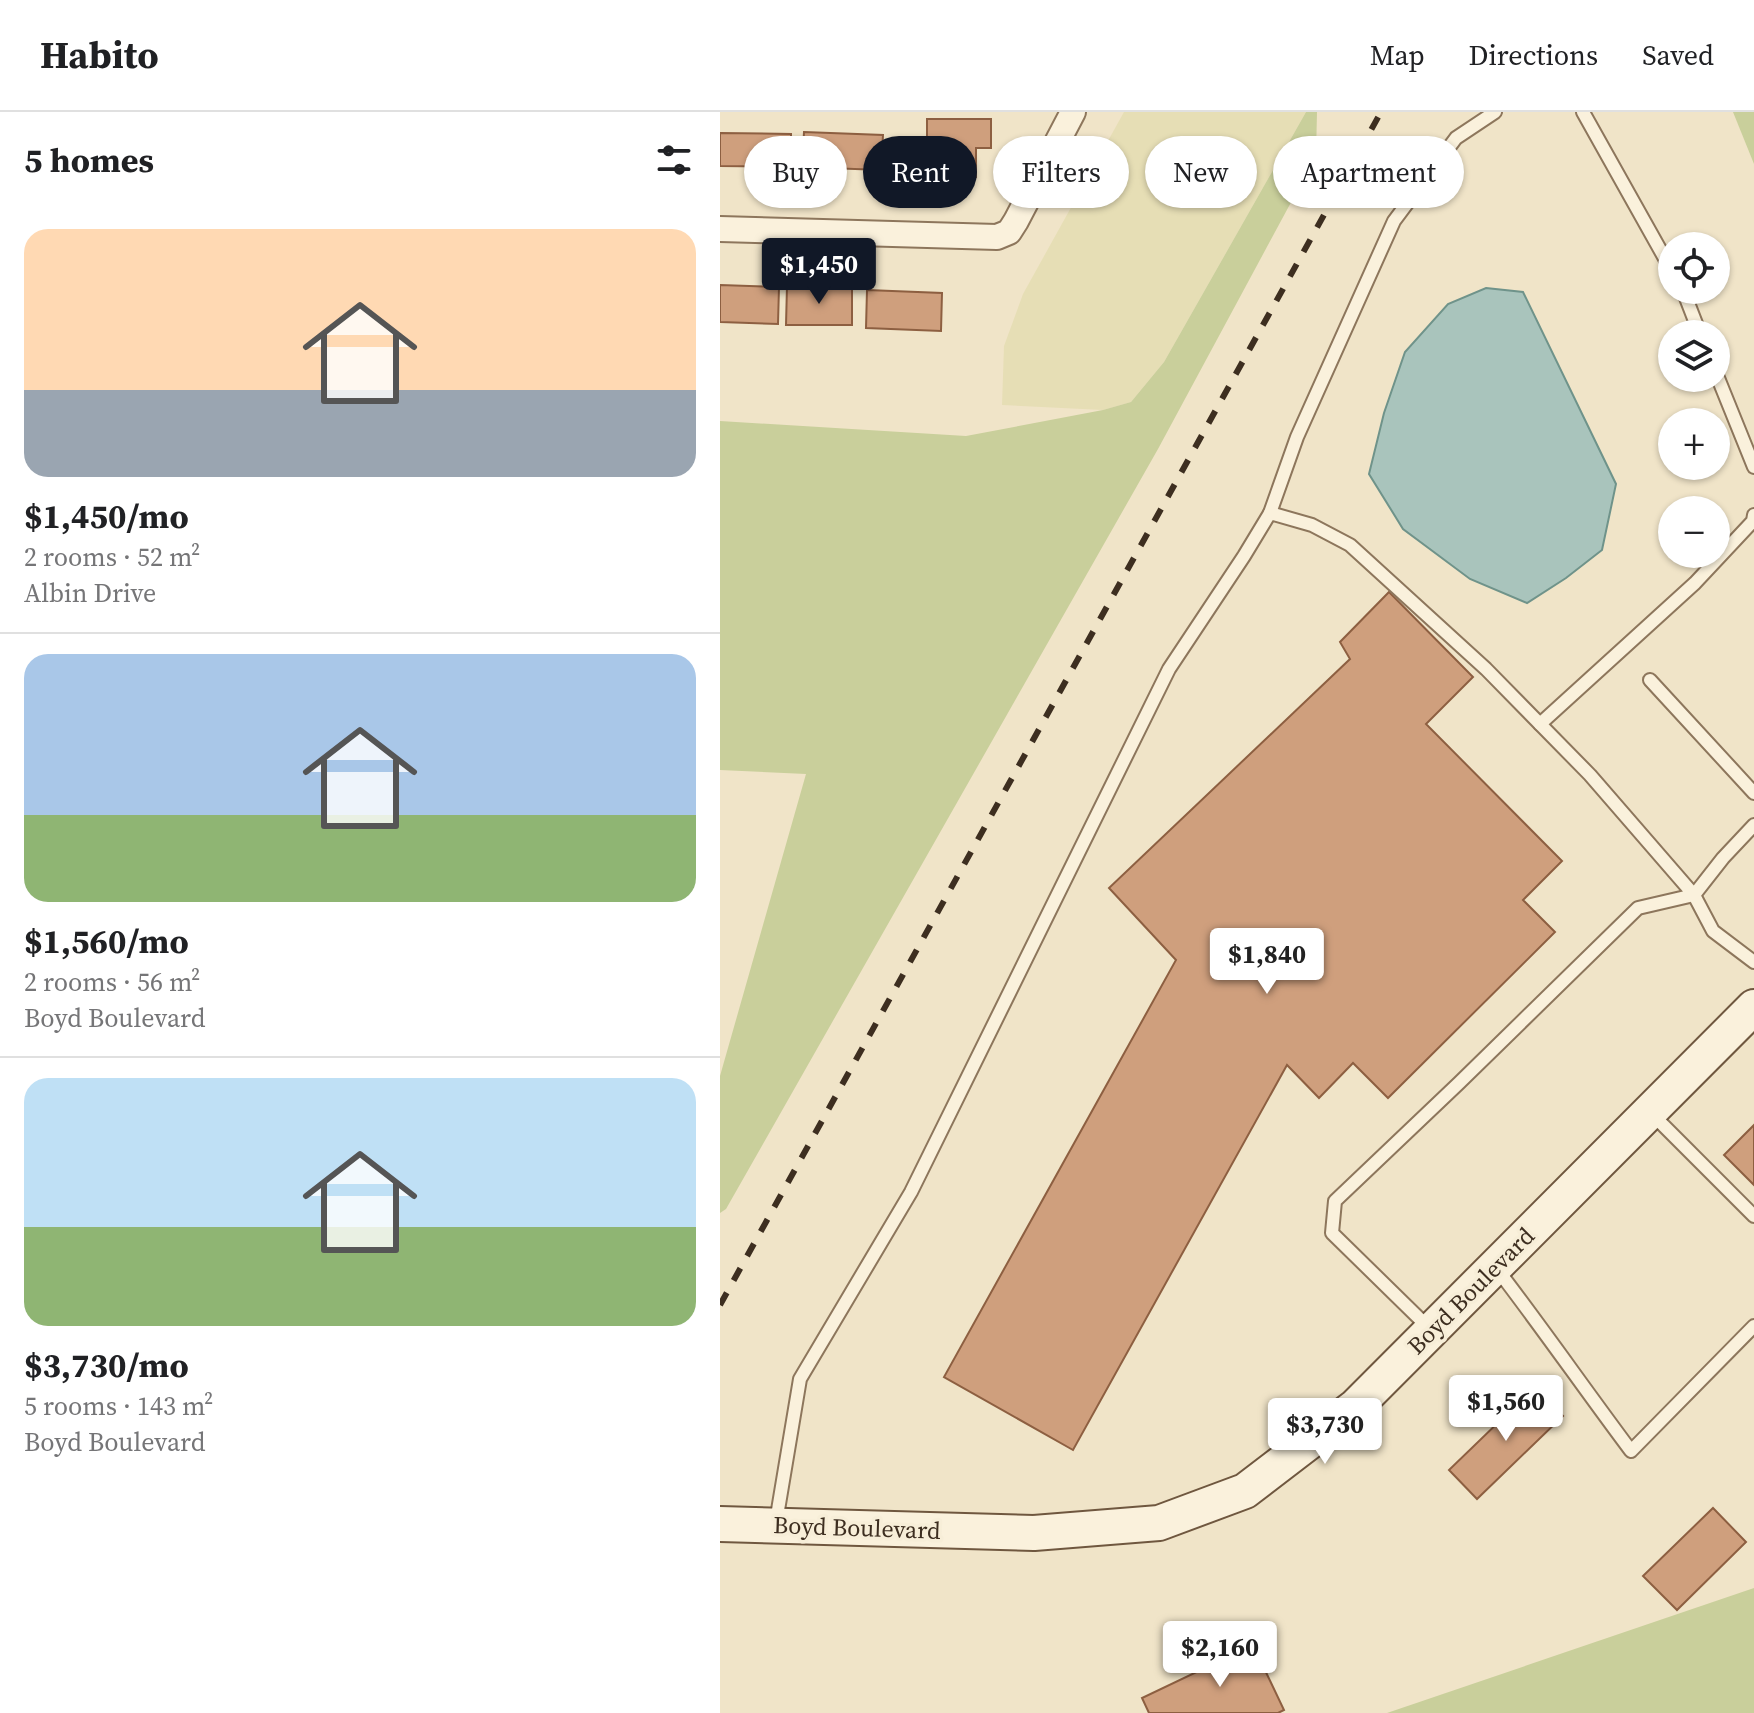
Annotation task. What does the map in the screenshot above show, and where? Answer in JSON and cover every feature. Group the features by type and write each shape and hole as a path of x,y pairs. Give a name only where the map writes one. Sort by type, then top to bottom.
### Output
{"street":[{"path":"720,229 997,237 1009,232 1016,221 1073,112"},
{"name":"Boyd Boulevard","path":"720,1524 1034,1533 1159,1523 1245,1491 1356,1406 1754,1007"}],"lane":[{"path":"776,1525 800,1379 911,1192 1169,669 1270,513 1297,437 1394,221 1456,138 1495,112"},
{"path":"1583,112 1658,246"},
{"path":"1724,392 1754,467"},
{"path":"1270,513 1312,525 1350,545 1486,669 1590,775 1694,895 1713,931 1754,962"},
{"path":"1540,724 1695,583 1753,521 1754,515"},
{"path":"1650,680 1754,793"},
{"path":"1431,1331 1332,1233 1335,1201 1638,908 1694,895 1754,825"},
{"path":"1649,1112 1754,1216"},
{"path":"1496,1266 1631,1451 1754,1326"}],"shaded area":[{"path":"1124,112 1306,112 1292,136 1273,136 1273,170 1257,198 1257,136 1145,136 1145,208 1251,208 1164,362 1131,402 1103,410 1002,405 1004,346 1023,294 1071,208 1129,208 1129,136 1111,136"}],"green space":[{"path":"1306,112 1317,112 1316,136 1292,136"},
{"path":"1733,112 1754,112 1754,164"},
{"path":"1273,170 1273,208 1288,208 1158,449 726,1209 720,1213 720,1076 806,774 720,770 720,421 966,436 1131,402 1164,362 1251,208 1257,208 1257,198"},
{"path":"1754,1588 1754,1713 1387,1713"}],"water":[{"path":"1486,288 1523,292 1616,484 1602,550 1527,603 1470,579 1403,529 1369,474 1384,413 1405,352 1448,304"}],"building":[{"path":"927,119 991,119 991,148 977,148 977,136 927,136"},
{"path":"804,132 883,135 863,136 863,169 847,169 847,136 804,136"},
{"path":"720,133 791,134 744,136 744,166 720,166"},
{"path":"720,285 779,287 778,324 720,322"},
{"path":"787,286 852,287 852,325 786,325"},
{"path":"867,290 942,293 941,331 866,328"},
{"path":"1389,592 1473,677 1426,724 1562,861 1523,900 1555,932 1388,1098 1353,1063 1319,1098 1287,1065 1073,1450 944,1377 1176,960 1109,888 1350,659 1340,642"},
{"path":"1754,1125 1754,1185 1724,1155"},
{"path":"1535,1387 1563,1416 1477,1499 1449,1470"},
{"path":"1713,1508 1746,1542 1677,1610 1643,1576"},
{"path":"1253,1645 1284,1710 1278,1713 1149,1713 1142,1698"}],"railway":[{"path":"720,1305 1381,112"}]}
